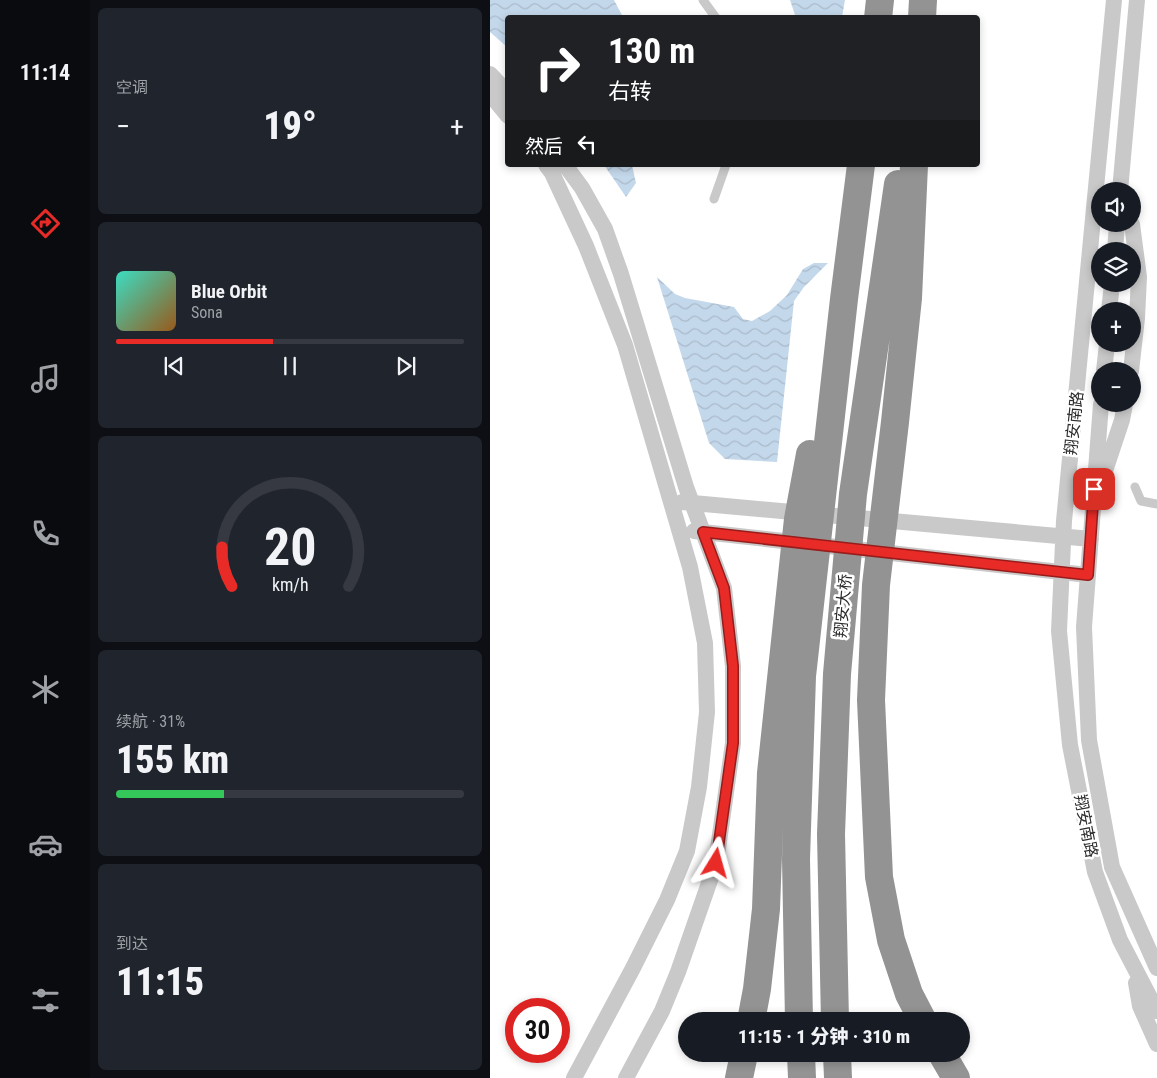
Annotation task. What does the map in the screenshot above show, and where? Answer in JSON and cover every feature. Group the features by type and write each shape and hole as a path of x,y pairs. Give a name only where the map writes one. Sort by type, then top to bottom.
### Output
{"highway":[{"path":"878,15 880,0"},
{"name":"翔安大桥","path":"799,1012 796,859 802,676 844,299 861,167"},
{"name":"翔安大桥","path":"835,1012 831,834 837,674 853,494 900,167"},
{"path":"914,167 908,298 896,422 876,585 872,700 879,877 892,940 909,994 918,1012"},
{"path":"753,1012 766,910 771,773 798,519 821,395 844,299"},
{"path":"739,1078 742,1062"},
{"path":"801,1062 802,1078"},
{"path":"837,1062 838,1078"},
{"path":"947,1062 956,1078"}],"street":[{"name":"翔安南路","path":"1114,0 1063,536 1059,630 1070,744 1095,872 1120,940 1157,1011"},
{"path":"1121,182 1137,0"},
{"path":"490,74 505,90"},
{"path":"490,94 505,112"},
{"path":"1123,150 1127,182"},
{"path":"548,167 586,246 625,345 690,566 705,643 707,712 699,787 686,851 666,900 633,968 574,1078"},
{"path":"566,167 582,188 605,228 692,503 724,588 733,666 732,752 716,863 665,1004 626,1078"},
{"path":"1132,362 1139,278 1133,232"},
{"name":"翔安南路","path":"1101,412 1084,628 1089,740 1112,867 1157,968"},
{"path":"1093,509 1124,412"},
{"path":"671,501 1090,539"},
{"path":"679,530 1088,575"},
{"path":"1133,966 1140,1006 1157,1044"}],"lane":[{"path":"703,0 714,15"},
{"path":"714,199 725,167"},
{"path":"1135,487 1141,501 1157,504"}],"water":[{"path":"490,0 614,0 622,15 505,15 505,45 490,32"},
{"path":"790,0 845,0 842,15 795,15"},
{"path":"605,167 632,167 636,183 626,197"},
{"path":"814,263 828,263 804,287 794,301 777,462 725,459 709,443 657,277 675,294 685,298 734,307 743,319 752,321 770,311 787,295 803,269"}],"route":[{"path":"716,863 733,743 733,666 724,588 703,532 1088,575 1094,489"}]}
